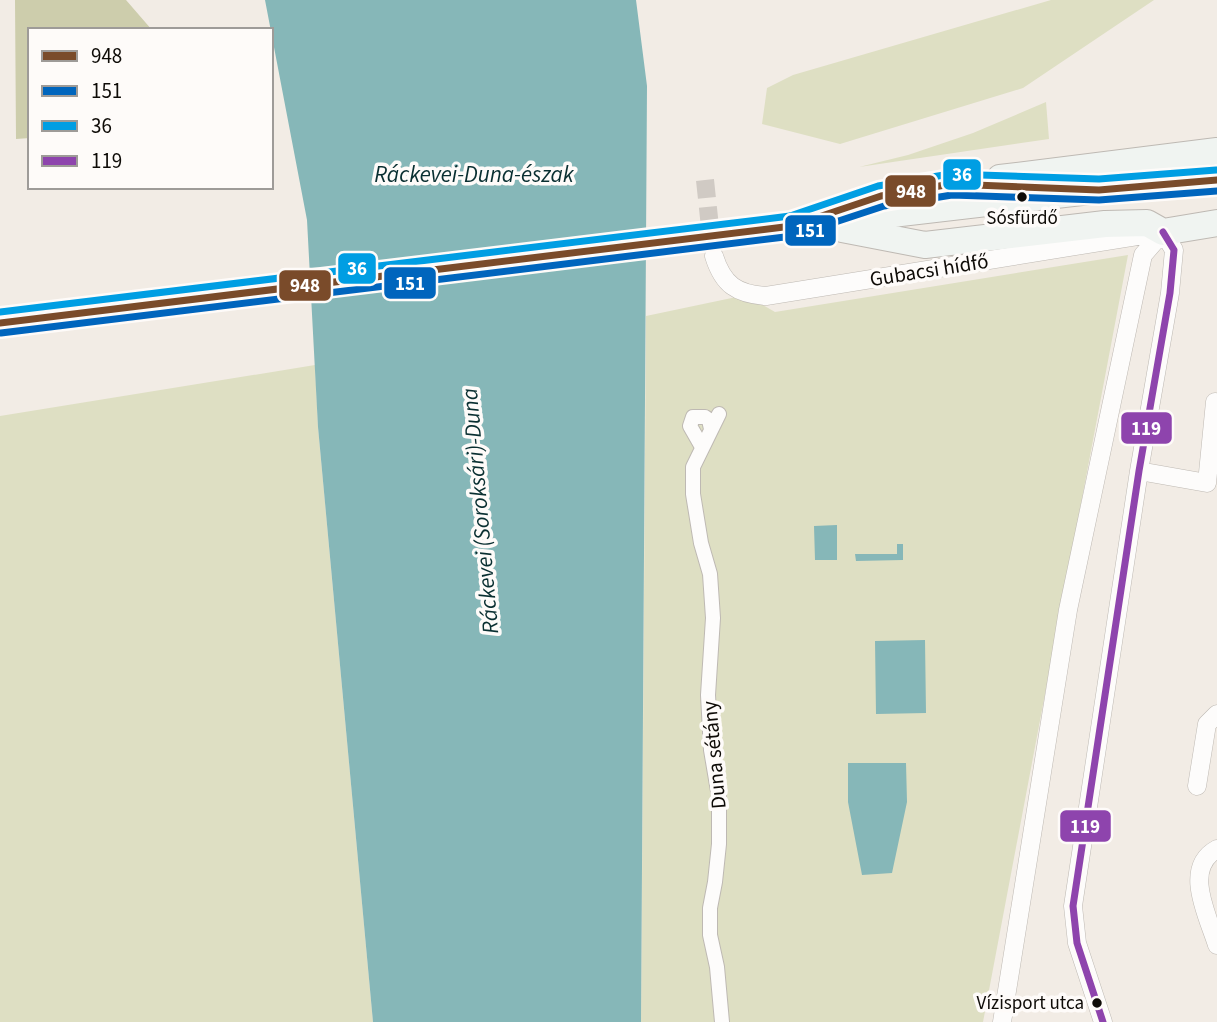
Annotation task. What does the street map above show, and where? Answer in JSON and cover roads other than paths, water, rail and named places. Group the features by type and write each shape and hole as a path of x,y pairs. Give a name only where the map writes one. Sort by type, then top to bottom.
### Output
{"main road":[{"path":"782,227 881,196 951,184 1217,151"},
{"path":"0,323 782,227 1099,190 1217,180"},
{"path":"951,184 1099,190"},
{"path":"782,227 847,230 925,245 1105,224 1147,223 1163,232 1217,223"}],"street":[{"name":"Gubacsi hídfő","path":"714,256 719,273 728,283 746,295 766,296 1163,232"},
{"path":"1002,1022 1068,610 1143,255 1163,232 1174,250 1170,293 1139,471 1073,906 1077,943 1103,1022"},
{"path":"1138,288 1170,293"},
{"path":"1139,471 1207,483 1215,402"},
{"name":"Duna sétány","path":"719,414 694,467 693,494 701,543 710,574 712,607 708,695 710,750 719,797 719,832 710,908 710,935 717,967 722,1022"},
{"path":"702,447 690,426 693,417 705,417 709,420 711,429"},
{"path":"1197,786 1208,724 1217,714"},
{"path":"1217,849 1199,867 1198,883 1217,945"}],"water":[{"name":"Ráckevei-Duna-észak","path":"265,0 636,0 647,86 641,1022 373,1022 318,427 307,220 273,42 273,28 270,28"},
{"path":"837,525 837,560 815,560 814,526"},
{"path":"897,544 903,544 903,560 856,561 855,554 897,554"},
{"path":"925,640 926,713 876,714 875,641"},
{"path":"848,763 906,763 907,802 892,873 862,875 848,802"}],"tunnel":[{"path":"705,180 712,246"}],"place":[{"name":"Sósfürdő","path":"1022,197"},
{"name":"Vízisport utca","path":"1097,1003"}],"water label":[{"name":"Ráckevei (Soroksári)-Duna","path":"480,511"}]}
